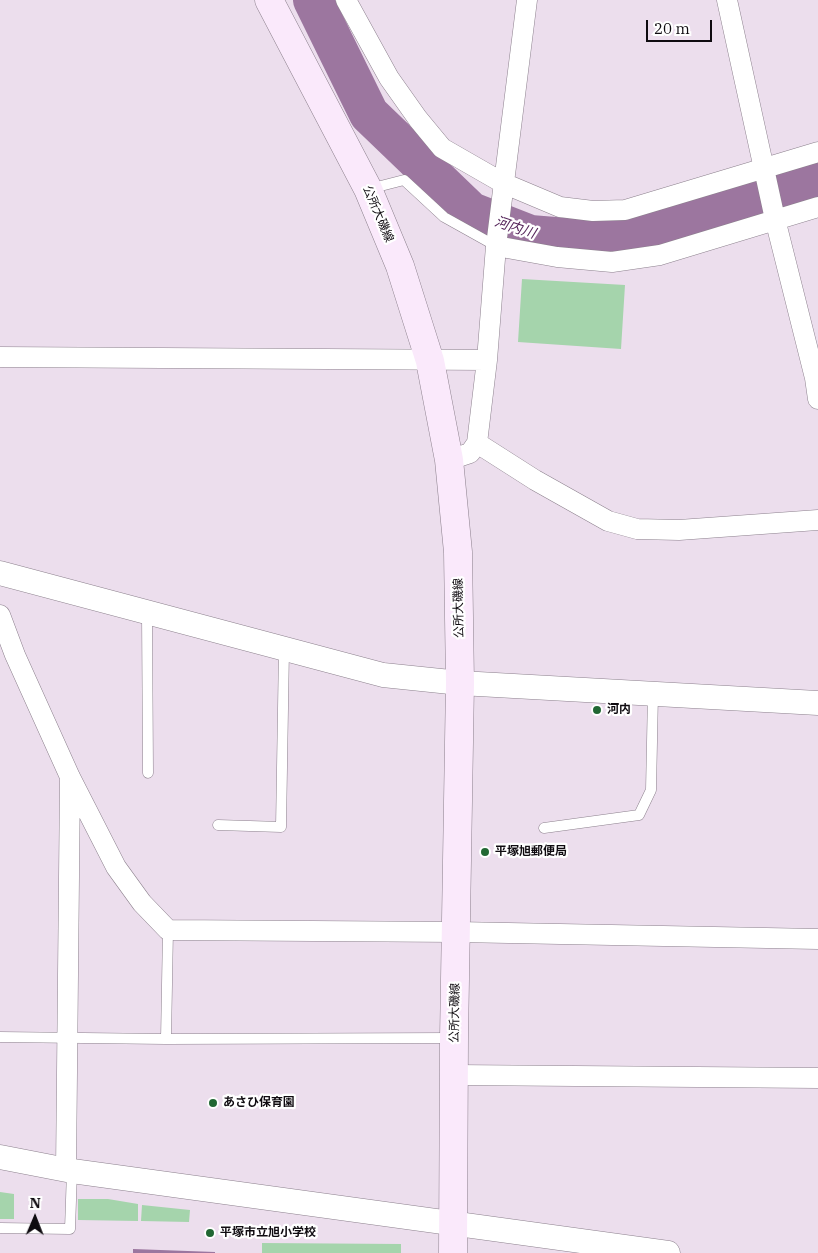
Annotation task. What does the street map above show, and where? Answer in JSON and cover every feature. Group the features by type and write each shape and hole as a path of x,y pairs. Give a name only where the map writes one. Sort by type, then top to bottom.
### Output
{"main road":[{"name":"公所大磯線","path":"269,0 368,189 400,266 430,361 449,460 458,552 460,683 454,1038 453,1253"}],"street":[{"path":"346,0 389,78 418,119 442,148 503,184 560,207 593,211 625,210 818,152"},
{"path":"449,460 470,453 477,443 487,360 496,246 527,0"},
{"path":"727,0 774,219 818,399"},
{"path":"496,246 557,257 612,262 660,254 818,207"},
{"path":"0,357 487,360"},
{"path":"477,443 535,480 608,521 637,529 679,530 818,520"},
{"path":"0,573 383,675 460,683 818,703"},
{"path":"0,615 7,655 116,867 142,902 168,930 457,932 818,939"},
{"path":"69,1170 70,777"},
{"path":"454,1075 818,1078"},
{"path":"0,1157 69,1170 668,1253"}],"lane":[{"path":"368,189 404,180 444,217 496,246"},
{"path":"146,612 148,773"},
{"path":"218,825 281,827 284,649"},
{"path":"544,828 639,815 651,790 653,694"},
{"path":"166,1039 168,930"},
{"path":"0,1037 166,1039 454,1038"},
{"path":"0,1228 70,1229 69,1170"}],"shaded area":[{"path":"133,1249 215,1252 215,1253 133,1253"}],"building":[{"path":"522,279 625,285 621,349 518,342"},
{"path":"0,1192 14,1194 14,1219 0,1219"},
{"path":"78,1199 108,1199 138,1204 138,1221 78,1220"},
{"path":"142,1205 190,1210 189,1222 141,1221"},
{"path":"262,1243 401,1244 401,1253 262,1253"}],"waterway":[{"name":"河内川","path":"313,0 369,114 471,212 530,235 604,241 818,176"}],"place":[{"name":"河内","path":"597,710"},
{"name":"平塚旭郵便局","path":"485,852"},
{"name":"あさひ保育園","path":"213,1103"},
{"name":"平塚市立旭小学校","path":"210,1233"}]}
